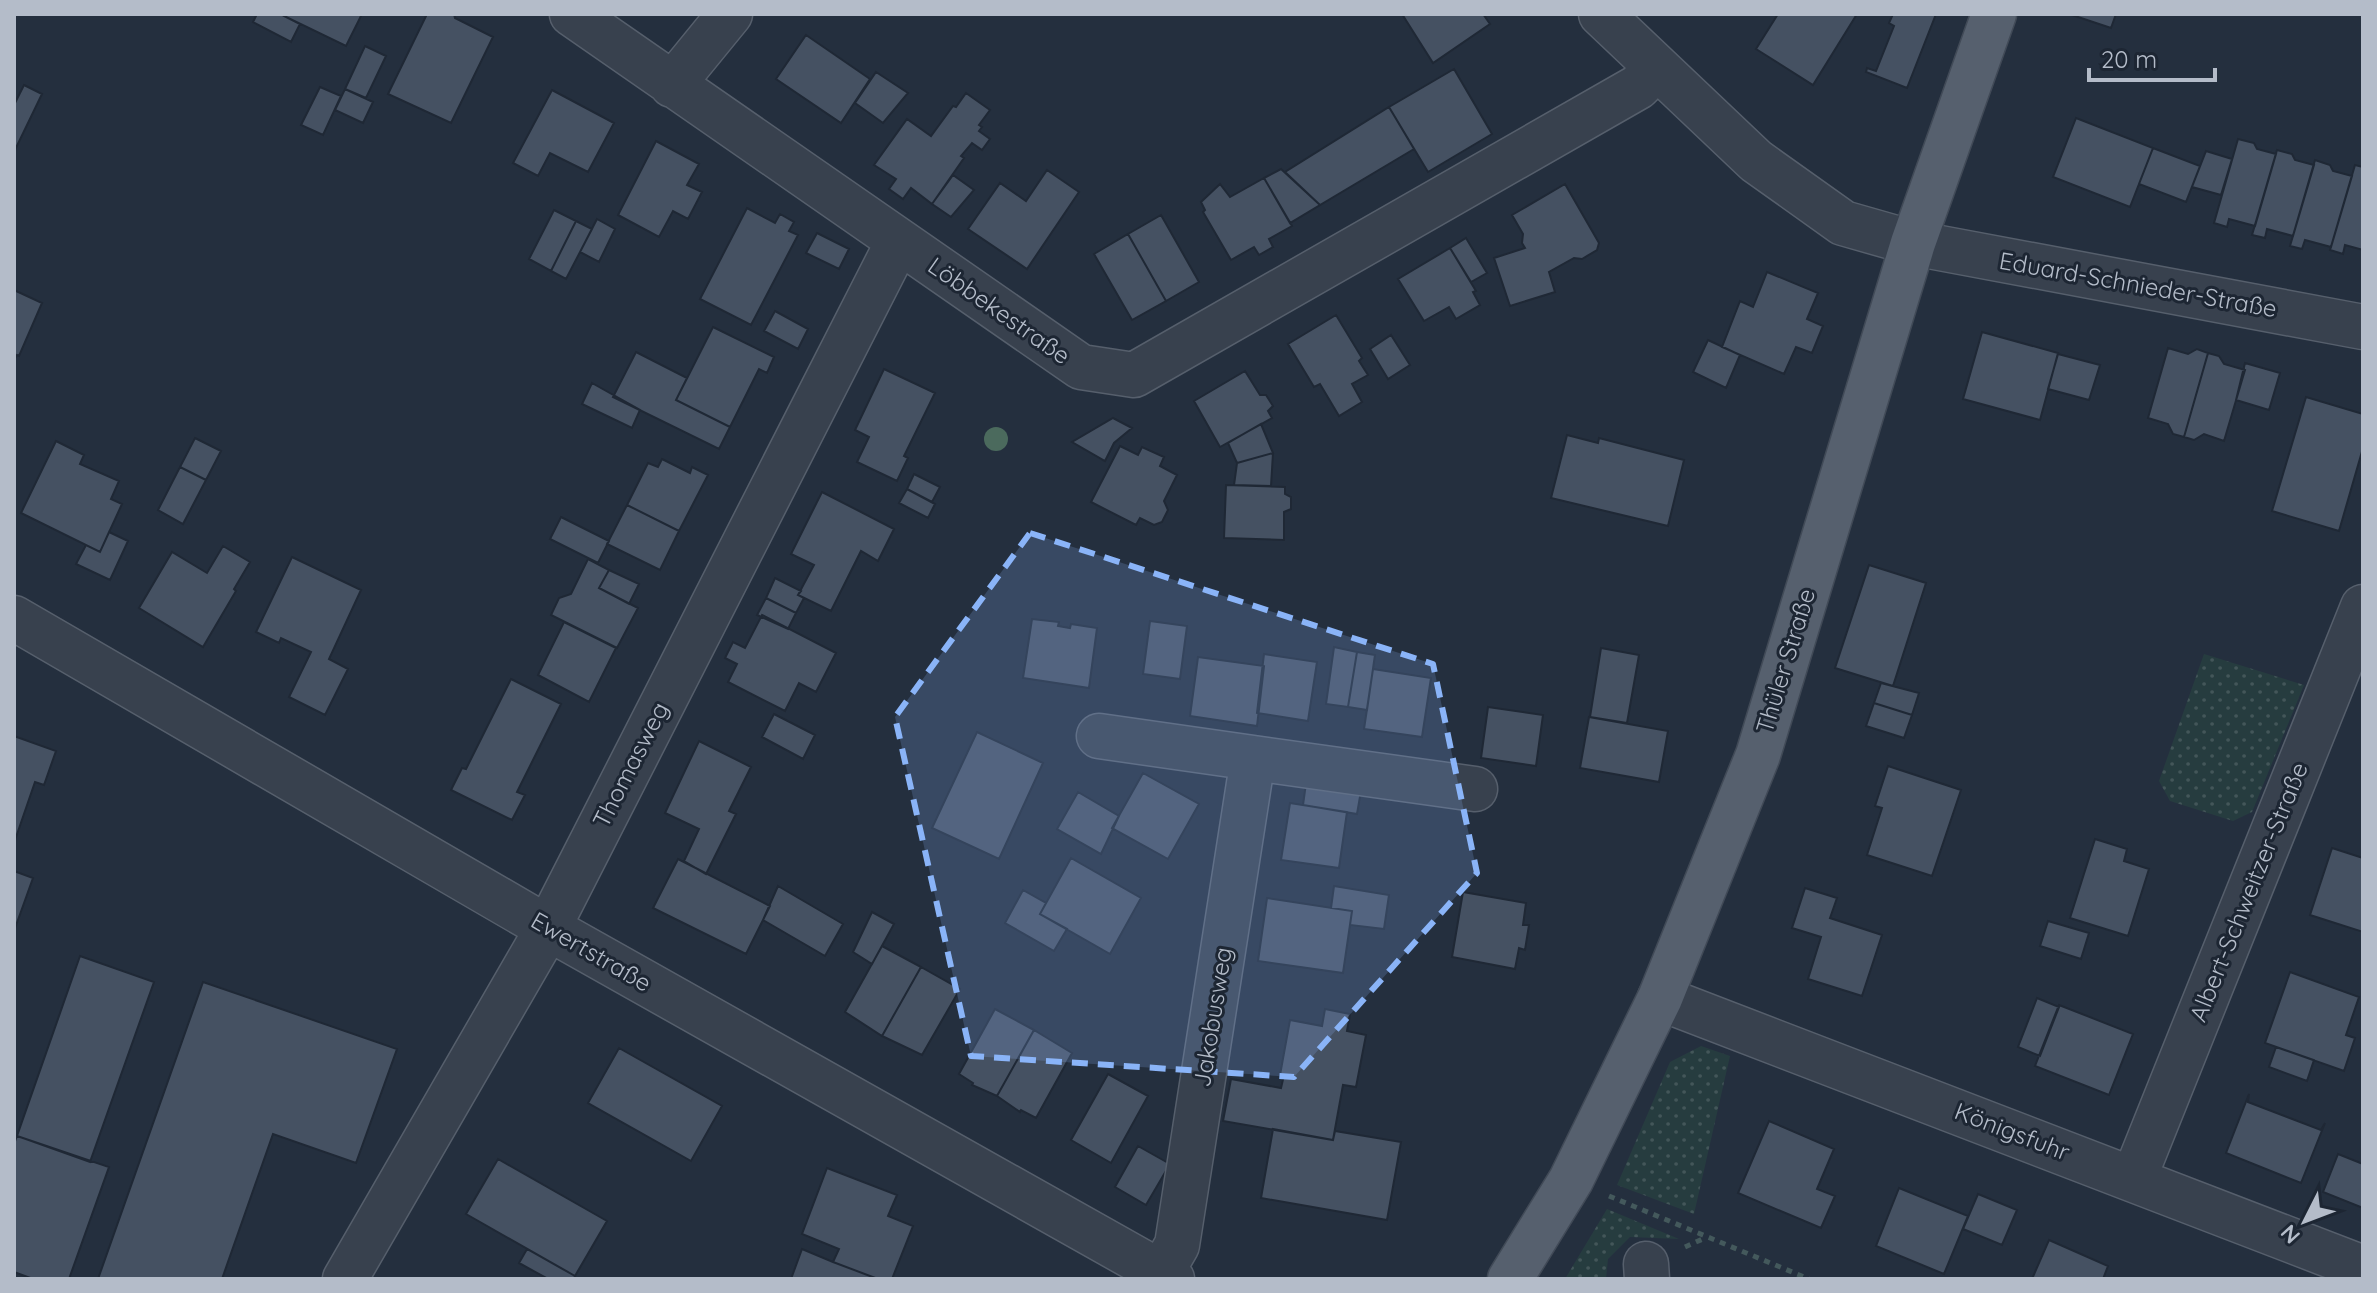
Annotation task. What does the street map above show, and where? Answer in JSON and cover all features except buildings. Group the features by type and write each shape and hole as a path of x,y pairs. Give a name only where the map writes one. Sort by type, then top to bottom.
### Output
{"main road":[{"name":"Thüler Straße","path":"1510,1279 1571,1180 1660,998 1758,755 1913,243 1994,14"}],"street":[{"name":"Löbbekestraße","path":"572,14 1081,367 1134,375 1638,87 1657,68"},
{"path":"672,85 730,14"},
{"name":"Eduard-Schnieder-Straße","path":"1601,14 1756,161 1843,223 1913,243 2363,327"},
{"name":"Thomasweg","path":"345,1279 548,928 898,242"},
{"name":"Albert-Schweitzer-Straße","path":"2134,1178 2363,607"},
{"name":"Ewertstraße","path":"14,618 548,928 1166,1276"},
{"path":"1099,736 1475,789"},
{"name":"Jakobusweg","path":"1166,1276 1177,1245 1253,758"},
{"name":"Königsfuhr","path":"1660,998 2363,1268"}],"path":[{"path":"1571,1180 1809,1279"}],"highlighted area":[{"path":"1030,533 1433,664 1477,873 1294,1077 971,1056 895,717"}],"green space":[{"path":"2204,654 2304,685 2252,812 2233,821 2170,801 2159,781"},
{"path":"1701,1046 1730,1056 1694,1214 1617,1185 1670,1062"},
{"path":"1607,1209 1679,1239 1630,1237 1608,1259 1606,1279 1565,1279"}]}
